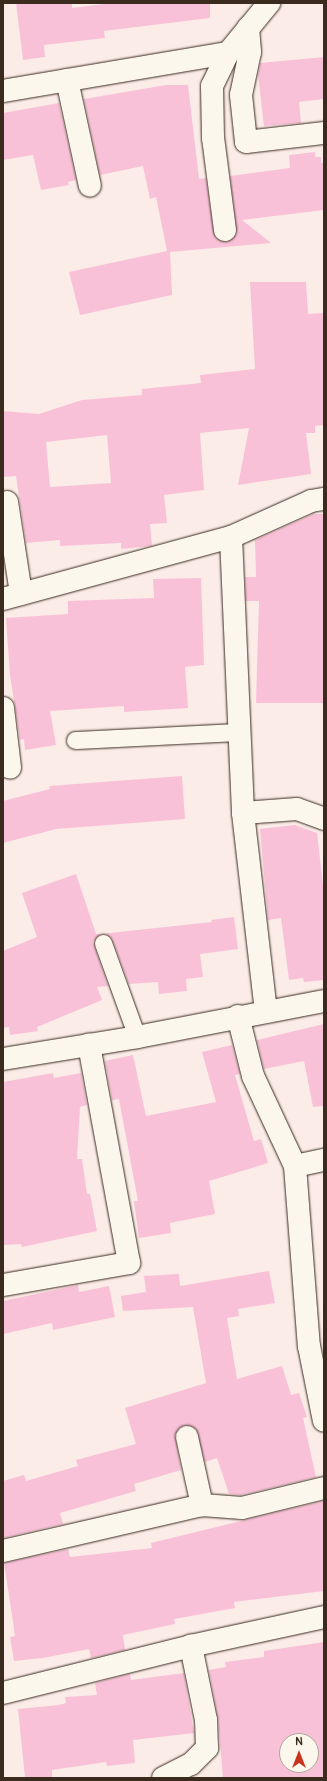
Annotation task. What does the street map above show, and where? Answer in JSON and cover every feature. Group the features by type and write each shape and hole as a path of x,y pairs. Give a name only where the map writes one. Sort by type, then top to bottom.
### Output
{"street":[{"path":"225,230 213,138 212,86 228,53 269,3"},
{"path":"248,28 250,52 241,95 246,142 324,133"},
{"path":"3,91 228,53"},
{"path":"67,80 90,186"},
{"path":"7,502 12,596 231,537 311,501 324,500"},
{"path":"231,537 243,813 266,1011"},
{"path":"3,708 10,768"},
{"path":"243,813 297,809 324,819"},
{"path":"3,1058 137,1037 238,1016 324,1001"},
{"path":"238,1016 253,1076 295,1166 309,1346 324,1421"},
{"path":"3,1285 129,1263 89,1045"},
{"path":"295,1166 324,1160"},
{"path":"187,1437 202,1505"},
{"path":"3,1551 202,1505 242,1508 324,1488"},
{"path":"3,1692 191,1646 324,1617"},
{"path":"163,1778 191,1764 207,1748 206,1720 191,1646"}],"lane":[{"path":"75,740 239,732"},
{"path":"103,943 137,1037"}],"building":[{"path":"16,3 72,3 72,8 111,3 210,3 210,18 104,31 105,38 44,45 45,57 23,60"},
{"path":"324,57 324,99 299,102 301,123 264,126 258,75 260,63"},
{"path":"166,85 188,85 199,179 206,178 215,238 227,242 237,234 230,176 290,168 289,155 315,152 315,157 321,157 321,163 324,163 324,210 242,220 271,243 170,252 172,295 80,315 69,272 167,251 156,197 150,199 143,166 100,175 84,99"},
{"path":"59,103 76,180 68,182 69,185 41,190 33,155 3,160 3,113"},
{"path":"250,282 306,282 308,314 324,313 324,425 315,426 315,433 306,433 311,474 238,485 249,428 200,433 204,490 164,495 167,523 150,524 152,546 121,549 121,543 60,546 60,540 26,543 16,476 3,477 3,411 39,414 82,400 142,395 142,389 201,383 200,375 255,369","holes":["107,435 111,483 50,487 46,442"]},
{"path":"313,514 324,514 324,703 256,703 259,601 246,601 245,577 256,577 255,540"},
{"path":"201,578 204,665 185,667 188,708 124,712 124,706 50,711 56,745 25,750 24,739 20,740 10,675 6,618 68,614 68,601 154,598 153,579"},
{"path":"182,776 185,819 56,829 3,843 3,801 50,789 49,786"},
{"path":"295,825 317,833 324,894 324,980 304,982 303,978 289,980 281,918 268,920 260,829"},
{"path":"76,874 96,934 100,934 93,942 108,986 97,987 102,1000 37,1027 38,1031 10,1035 9,1027 3,1028 3,951 37,937 22,893"},
{"path":"234,917 238,949 200,954 203,977 186,979 187,991 159,994 158,982 129,984 112,939 105,933 212,922 211,920"},
{"path":"324,1024 324,1106 313,1107 304,1061 264,1069 257,1040"},
{"path":"232,1045 240,1074 235,1075 254,1141 261,1139 268,1163 209,1181 215,1214 170,1223 171,1233 139,1238 134,1201 138,1201 119,1099 112,1100 105,1061 133,1055 146,1116 216,1102 202,1052"},
{"path":"53,1073 54,1078 81,1073 87,1105 80,1107 77,1159 82,1159 87,1194 90,1194 97,1231 22,1247 21,1244 3,1245 3,1082"},
{"path":"269,1271 275,1303 238,1309 239,1316 227,1318 237,1379 282,1366 291,1395 299,1393 307,1417 303,1418 316,1477 241,1495 229,1494 217,1458 205,1462 196,1429 185,1425 175,1434 181,1470 134,1484 136,1491 60,1513 63,1524 3,1538 3,1481 24,1475 26,1481 78,1466 76,1460 136,1444 125,1408 206,1383 193,1307 123,1311 121,1296 146,1292 144,1276 179,1274 180,1286"},
{"path":"78,1285 79,1292 109,1286 115,1317 53,1330 52,1323 3,1334 3,1301"},
{"path":"323,1501 324,1591 234,1602 235,1608 174,1619 175,1624 123,1635 125,1650 91,1658 89,1649 43,1658 14,1661 10,1637 15,1636 4,1563 68,1549 70,1557 152,1548 151,1543"},
{"path":"324,1642 324,1778 223,1778 218,1718 209,1670 226,1667 225,1662 264,1657 264,1651"},
{"path":"184,1673 194,1733 133,1740 135,1763 107,1766 106,1762 52,1770 52,1778 25,1778 18,1709 59,1705 66,1703 65,1697 97,1695 95,1683 130,1674 131,1680"}]}
